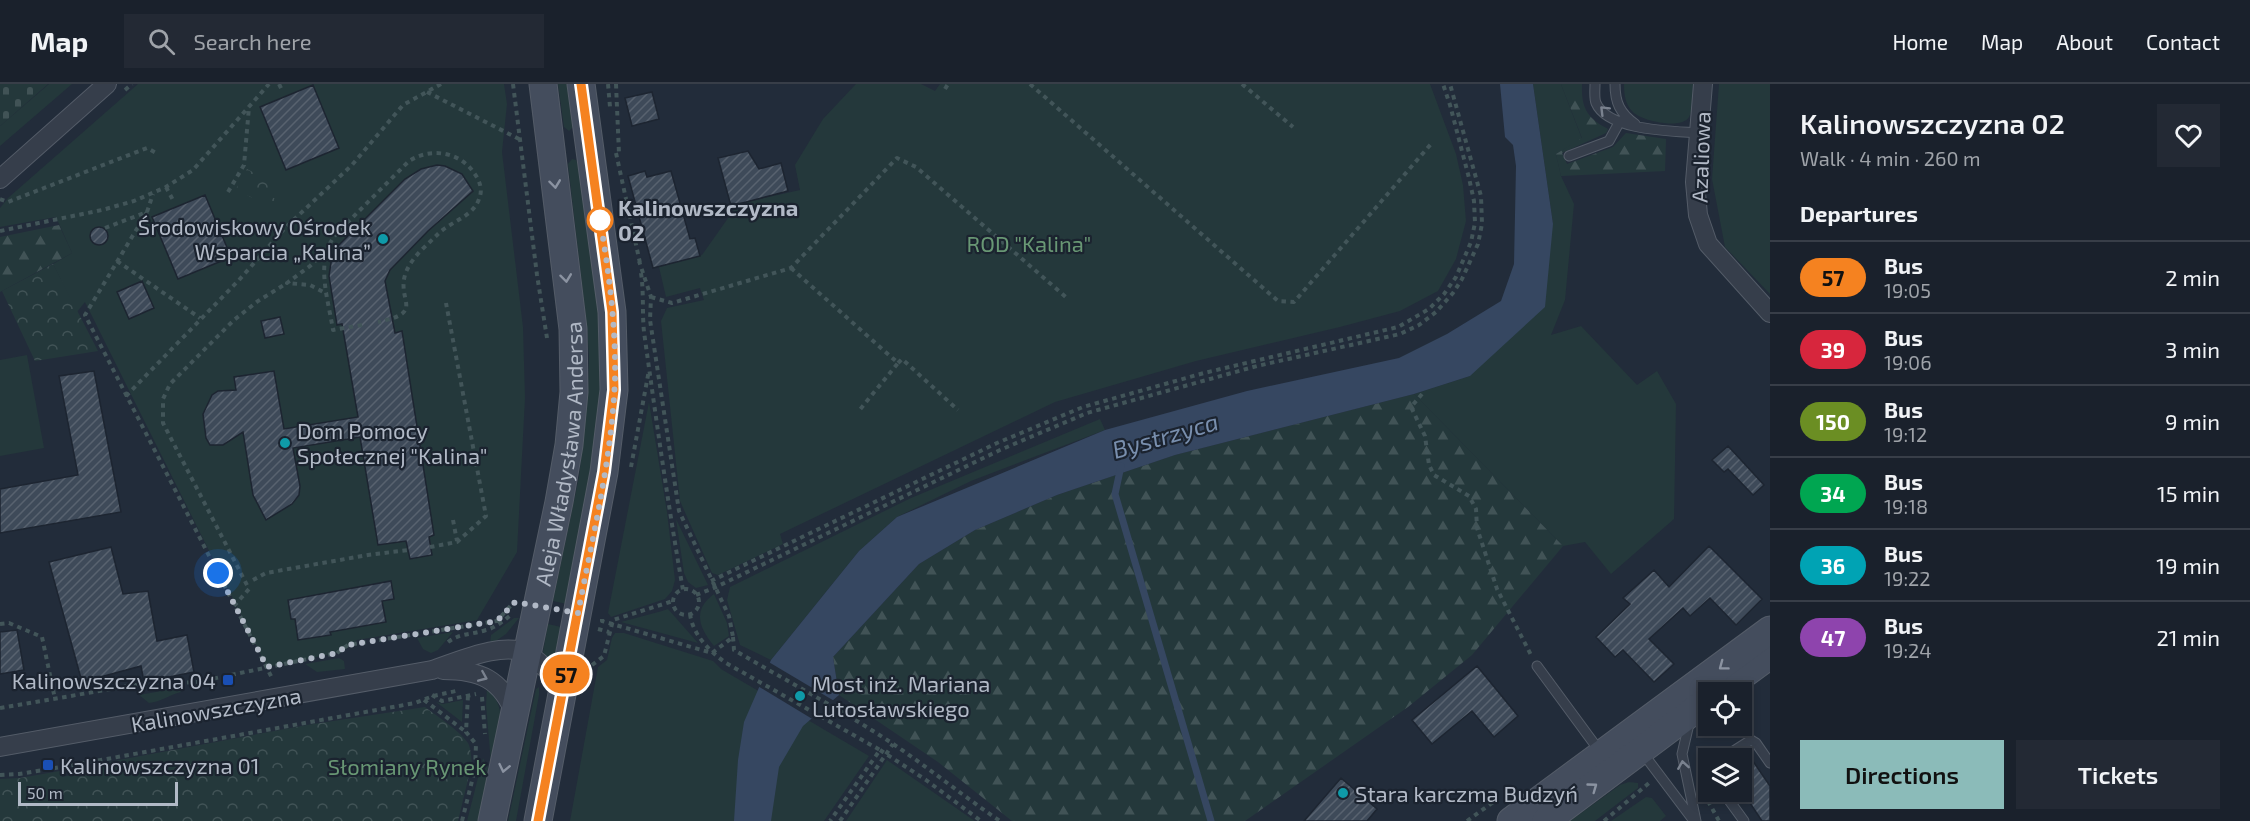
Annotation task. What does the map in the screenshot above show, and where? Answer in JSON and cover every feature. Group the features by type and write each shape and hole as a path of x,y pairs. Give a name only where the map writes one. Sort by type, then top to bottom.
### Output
{"main road":[{"name":"Aleja Władysława Andersa","path":"492,821 563,481 574,392 573,329 543,84"},
{"name":"Aleja Władysława Andersa","path":"538,821 564,686 594,617 615,376 612,312 581,84"},
{"path":"551,147 590,142"},
{"path":"1546,821 1770,630"},
{"path":"1733,682 1770,655"},
{"path":"1511,821 1602,755 1636,743 1698,707"}],"street":[{"path":"0,179 107,84"},
{"name":"Azaliowa","path":"1703,84 1695,182 1698,215 1708,244 1770,313"},
{"name":"Kalinowszczyzna","path":"0,747 432,670 470,673 502,650 515,650 528,654"},
{"path":"528,654 564,686"},
{"path":"470,673 497,684 509,697 515,714"}],"lane":[{"path":"1595,84 1596,102 1608,117 1639,127 1699,133"},
{"path":"1615,84 1617,105 1622,113 1639,127"},
{"path":"1569,156 1609,141 1620,122"},
{"path":"1537,666 1602,755"},
{"path":"1695,821 1682,754 1685,735 1698,712"},
{"path":"1738,748 1751,740 1756,743 1770,763"},
{"path":"1636,743 1695,821"},
{"path":"1730,802 1744,821"}],"path":[{"path":"0,231 102,210 153,194 166,187 193,170 269,84"},
{"path":"279,84 283,92"},
{"path":"126,396 285,228 352,165 403,105 441,84"},
{"path":"513,84 537,275 549,348"},
{"path":"616,84 619,164 644,291 642,316 683,590"},
{"path":"1030,84 1278,301 1294,302 1431,144"},
{"path":"1242,84 1293,127"},
{"path":"711,581 997,442 1083,407 1204,373 1398,327 1429,309 1456,277 1471,242 1475,223 1474,201 1443,84"},
{"path":"696,594 714,588 979,460 1087,413 1247,368 1400,334 1419,325 1436,312 1462,279 1478,244 1482,224 1481,196 1450,84"},
{"path":"427,92 520,139"},
{"path":"228,192 244,165 249,106"},
{"path":"0,200 8,202 147,148 158,153"},
{"path":"234,606 249,589 163,423 163,399 170,384 224,329 258,300 287,284 310,266 325,251 337,232 409,161 435,153 458,157 472,170 480,184 481,191 476,207 461,220 445,227 411,264 405,274 406,309 403,314 397,318 378,321"},
{"path":"651,297 672,303 791,268 897,158 916,167 1067,298"},
{"path":"166,187 174,202"},
{"path":"153,194 147,212 85,315 267,667 280,698"},
{"path":"105,228 147,212"},
{"path":"325,251 324,268 333,330 362,325"},
{"path":"117,261 200,318"},
{"path":"639,261 651,297 650,320 679,511 729,616 734,650 873,731 930,769 963,796 1000,821"},
{"path":"791,268 898,363"},
{"path":"287,284 310,285 328,295"},
{"path":"430,547 457,542 486,516 446,303"},
{"path":"858,412 902,359 958,410"},
{"path":"1422,394 1411,407 1425,436 1429,465 1434,475 1469,496 1476,509 1477,528 1497,589 1537,666"},
{"path":"453,520 457,542"},
{"path":"253,580 266,573 408,550"},
{"path":"683,590 690,590 696,594 698,606 690,614 678,612 673,601 676,594 683,590"},
{"path":"609,632 610,623 613,620 673,601"},
{"path":"0,708 135,685 197,682 337,653 348,645 497,621 515,602 538,606"},
{"path":"690,614 691,624 712,653 726,663 880,750 926,780 981,821"},
{"path":"594,617 712,653"},
{"path":"0,624 9,623 42,637 55,699"},
{"path":"466,732 471,626"},
{"path":"712,653 733,637"},
{"path":"0,775 20,774 90,762 415,703 470,673"},
{"path":"456,699 482,693"},
{"path":"423,699 466,732 476,744 475,769 462,821"},
{"path":"840,821 893,744"},
{"path":"830,821 880,750"}],"green space":[{"path":"0,84 48,84 0,126"},
{"path":"49,84 72,84 0,146 0,126"},
{"path":"138,84 504,84 507,104 502,152 523,327 525,398 517,552 477,620 357,640 337,653 267,667 85,302 77,312 53,264 72,253 56,217 0,227 0,208 8,198"},
{"path":"558,84 567,84 573,127 569,131 564,127"},
{"name":"ROD \"Kalina\"","path":"856,84 921,84 935,91 940,84 1430,84 1456,154 1463,185 1466,221 1456,259 1438,291 1400,311 1196,361 1055,402 780,534 783,544 718,575 712,573 680,501 661,321 667,308 704,300 700,288 666,297 659,267 702,255 738,204 800,190 795,165 823,119"},
{"path":"1533,84 1561,84 1582,139 1556,154 1561,176 1574,204 1565,300 1551,335 1581,326 1637,385 1657,371 1676,404 1674,519 1611,574 1585,542 1563,546 1414,394 1470,376 1553,224"},
{"path":"1561,84 1582,84 1584,106 1595,121 1608,129 1606,133 1562,153 1567,164 1613,147 1626,133 1666,139 1665,171 1561,176 1556,154 1582,138"},
{"path":"1624,84 1693,84 1691,114 1685,121 1678,123 1661,123 1636,115 1626,102"},
{"path":"1719,84 1770,84 1770,294 1725,247 1712,179"},
{"path":"572,159 576,160 579,167 594,268 601,319 603,370 596,457 567,604 553,601 579,477 588,392 589,356 568,164"},
{"path":"247,169 273,183 267,194 277,200 272,209 236,189"},
{"path":"59,225 72,253 0,292 0,237"},
{"path":"53,264 98,351 35,361 2,291"},
{"path":"27,355 44,448 0,456 0,360"},
{"path":"1414,394 1563,546 1472,655 1408,707 1245,821 1012,821 938,762 839,695 833,657 919,564 975,530 1057,495 1175,455"},
{"path":"649,402 667,512 675,580 672,591 665,599 611,617 608,613"},
{"path":"1100,419 1105,430 971,481 897,517 859,551 771,660 740,645 727,600 730,587 911,498"},
{"path":"676,519 708,585 696,588 688,582 684,573"},
{"path":"714,594 727,623 729,636 714,646 702,626 700,613 707,600"},
{"path":"668,609 698,643 621,622 662,611"},
{"path":"514,618 519,618 506,634 490,645 491,635"},
{"path":"548,624 561,627 552,667 543,652"},
{"path":"453,632 438,650 431,653 423,649 417,638"},
{"path":"615,633 624,633 713,661 721,669 869,756 824,821 570,821 598,667 607,660"},
{"path":"339,658 344,661 345,669 317,672 305,664"},
{"path":"539,687 516,821 508,821 536,689"},
{"path":"178,688 181,692 149,703 139,695"},
{"path":"487,688 499,706 500,714 499,732 491,763 486,705"},
{"path":"463,700 462,722 436,702 443,704"},
{"name":"Słomiany Rynek","path":"425,707 460,734 470,748 472,763 458,821 0,821 0,779 60,771 62,777 76,774 76,768 307,725"},
{"path":"483,758 491,773 480,821 467,821"},
{"path":"887,760 969,817 975,821 846,821"},
{"path":"1629,782 1638,783 1638,788 1595,821 1570,821 1620,785"},
{"path":"1646,797 1652,798 1666,816 1660,821 1611,821"}],"water":[{"name":"Bystrzyca","path":"1500,84 1533,84 1553,224 1545,307 1470,376 1414,394 1175,455 1057,495 975,530 919,564 833,657 839,695 803,726 779,767 771,821 734,821 738,760 744,722 771,660 859,551 897,517 1105,430 1247,391 1399,358 1447,334 1501,301 1514,264 1516,166 1513,145 1505,137"}],"pier":[{"path":"767,661 836,702 814,720 756,685"}],"building":[{"path":"313,85 339,148 286,170 260,107"},
{"path":"652,92 659,119 632,126 625,98"},
{"path":"748,151 759,169 781,163 788,191 731,206 718,158"},
{"path":"437,165 462,174 473,191 428,231 390,270 385,281 395,333 402,331 434,535 429,537 432,555 410,559 406,541 378,545 360,437 293,448 300,486 299,495 292,504 266,520 253,495 243,432 223,445 210,445 206,438 203,414 212,395 218,391 236,390 234,377 274,371 284,429 358,417 342,324 337,325 329,276 332,256 338,246 405,179 421,169"},
{"path":"645,171 647,177 671,171 690,239 695,238 700,256 653,268 628,176"},
{"path":"205,195 231,257 178,279 152,217"},
{"path":"95,227 103,227 108,232 106,243 95,245 90,240 90,232"},
{"path":"142,281 154,308 129,319 117,292"},
{"path":"280,317 284,334 265,338 261,321"},
{"path":"94,371 121,512 0,533 0,489 78,475 59,376"},
{"path":"1728,446 1764,485 1753,495 1728,469 1724,472 1712,460"},
{"path":"1709,546 1762,599 1736,625 1710,598 1690,616 1683,608 1649,639 1674,664 1654,682 1623,650 1615,657 1596,637 1630,604 1623,598 1654,570 1669,587"},
{"path":"111,547 123,594 148,591 157,641 187,635 194,672 144,682 141,666 82,682 49,562"},
{"path":"391,581 394,599 382,601 386,622 298,640 295,619 291,619 288,600"},
{"path":"17,630 24,670 0,674 0,632"},
{"path":"1477,666 1518,716 1494,737 1472,711 1432,744 1412,720"},
{"path":"1752,760 1770,786 1770,821 1762,821 1749,802 1752,802"},
{"name":"Stara karczma Budzyń","path":"1341,778 1377,809 1367,821 1304,821"}],"waterway":[{"name":"Bystrzyca","path":"1121,466 1115,494 1211,821"}],"bus line":[{"name":"57","path":"538,821 595,523 613,408 615,360 612,312 581,84"}],"place":[{"name":"Kalinowszczyzna 02","path":"600,220"},
{"name":"Środowiskowy Ośrodek Wsparcia „Kalina”","path":"383,239"},
{"name":"Dom Pomocy Społecznej \"Kalina\"","path":"285,443"},
{"name":"Kalinowszczyzna 04","path":"228,680"},
{"name":"Most inż. Mariana Lutosławskiego","path":"800,696"},
{"name":"Kalinowszczyzna 01","path":"48,765"},
{"name":"Stara karczma Budzyń","path":"1343,793"}],"route":[{"path":"218,573 267,667 337,653 348,645 497,621 515,602 578,613 613,408 615,360 612,312 600,220"}]}
